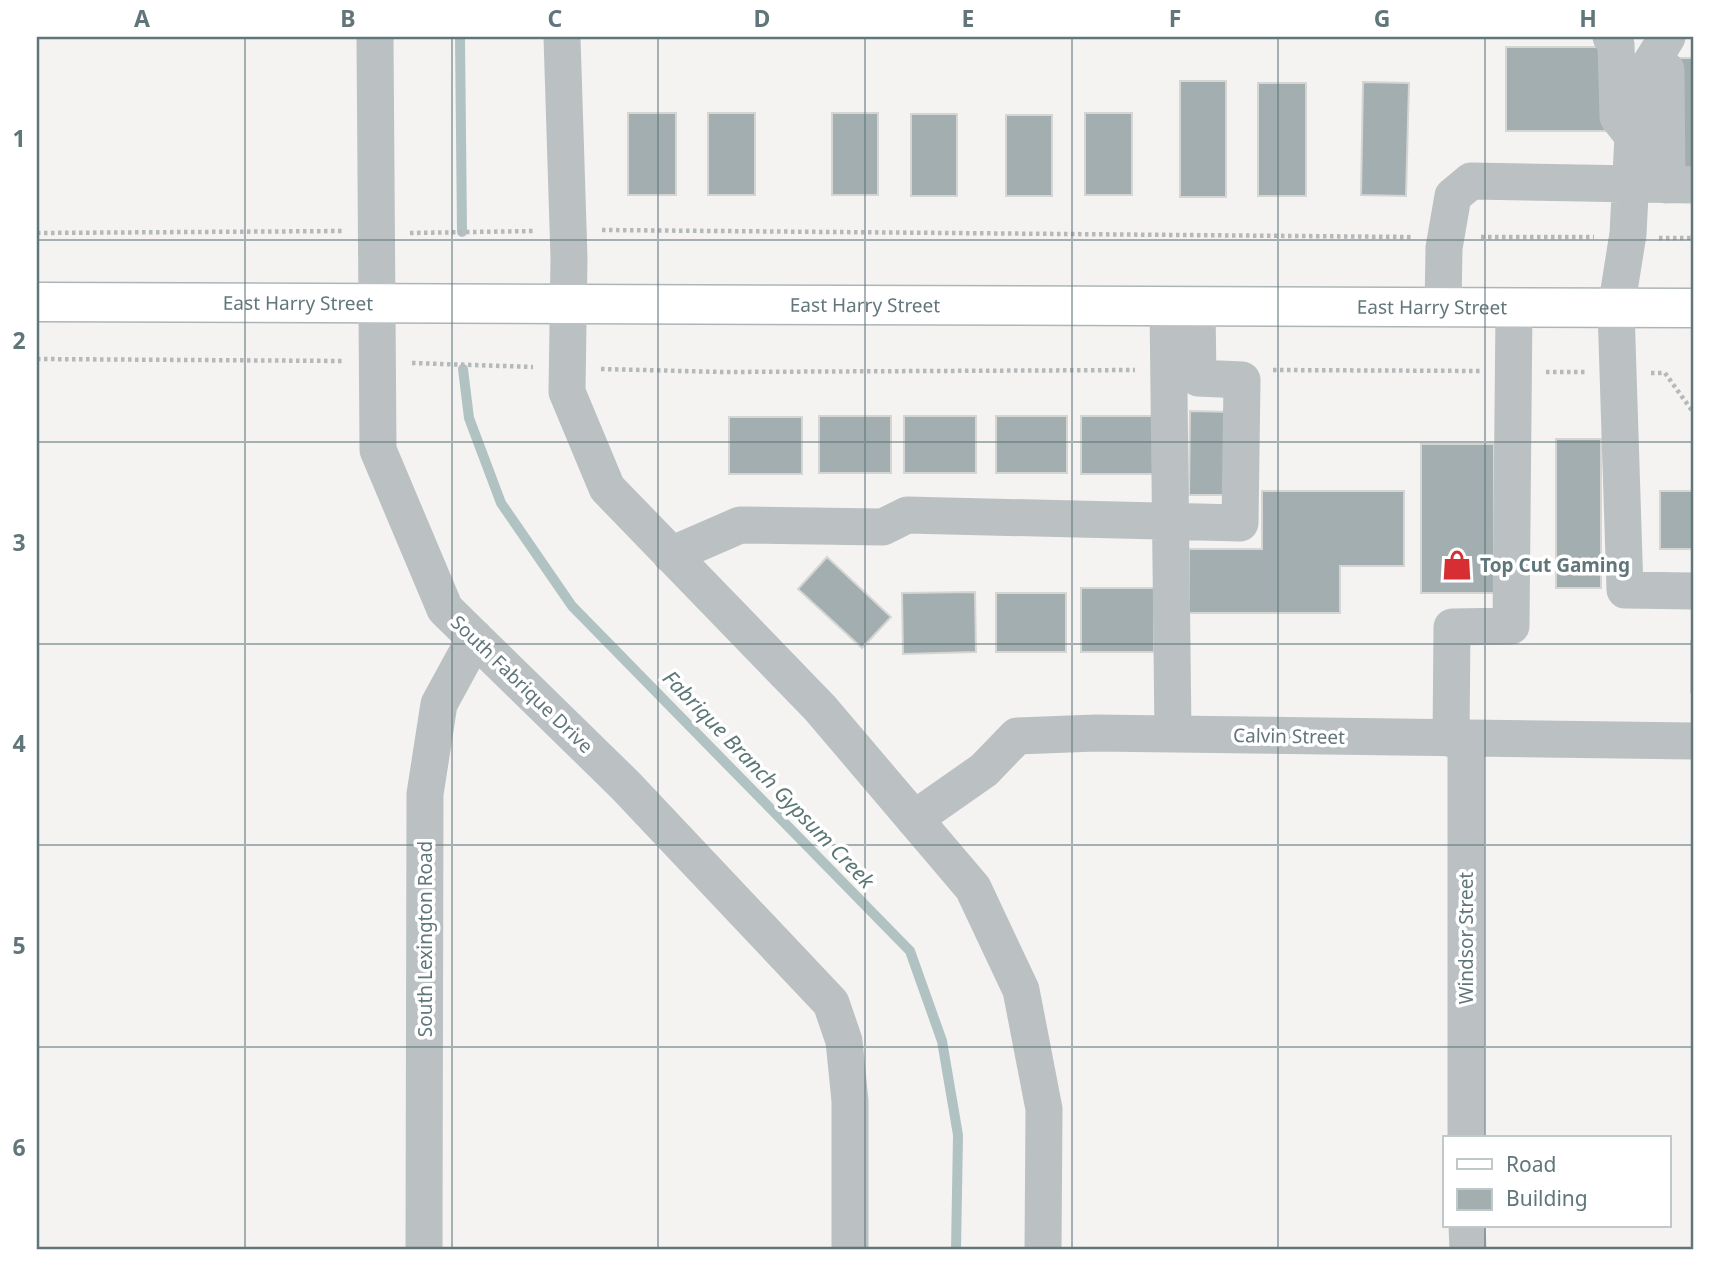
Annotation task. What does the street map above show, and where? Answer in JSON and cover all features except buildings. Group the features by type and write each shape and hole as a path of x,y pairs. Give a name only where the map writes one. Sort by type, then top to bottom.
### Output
{"main road":[{"name":"East Harry Street","path":"37,302 1693,309"}],"street":[{"name":"South Fabrique Drive","path":"374,37 378,450 445,609 625,785 831,1003 844,1041 850,1101 850,1250"},
{"path":"562,37 568,230 566,392 607,488 820,708 973,888 1021,990 1044,1109 1043,1250"},
{"path":"1611,37 1616,44 1618,117 1664,184"},
{"path":"1633,136 1645,107 1646,71 1667,37"},
{"path":"1667,37 1664,184 1627,238 1615,309 1625,590 1693,591"},
{"path":"1443,308 1446,237 1454,196 1471,181 1664,184"},
{"path":"1173,734 1168,370 1182,307"},
{"path":"671,555 740,525 883,527 907,515 1044,531 1170,533 1240,523 1242,380 1198,378 1182,307"},
{"path":"1514,308 1514,372"},
{"name":"Windsor Street","path":"1466,1136 1459,739 1452,627 1511,626 1514,372"},
{"name":"South Lexington Road","path":"424,1250 425,794 439,704 475,638"},
{"name":"Calvin Street","path":"914,819 984,770 1017,736 1173,734 1693,741"},
{"path":"1467,1228 1468,1250"}],"path":[{"path":"37,233 475,234 568,230 1693,238"},
{"path":"37,359 377,362 724,372 1168,370"},
{"path":"1261,370 1665,373 1693,412"}],"waterway":[{"name":"Fabrique Branch Gypsum Creek","path":"460,37 462,232"},
{"name":"Fabrique Branch Gypsum Creek","path":"463,369 469,418 501,503 572,606 910,951 942,1041 958,1135 956,1250"}],"place":[{"name":"Top Cut Gaming","path":"1457,565"}]}
